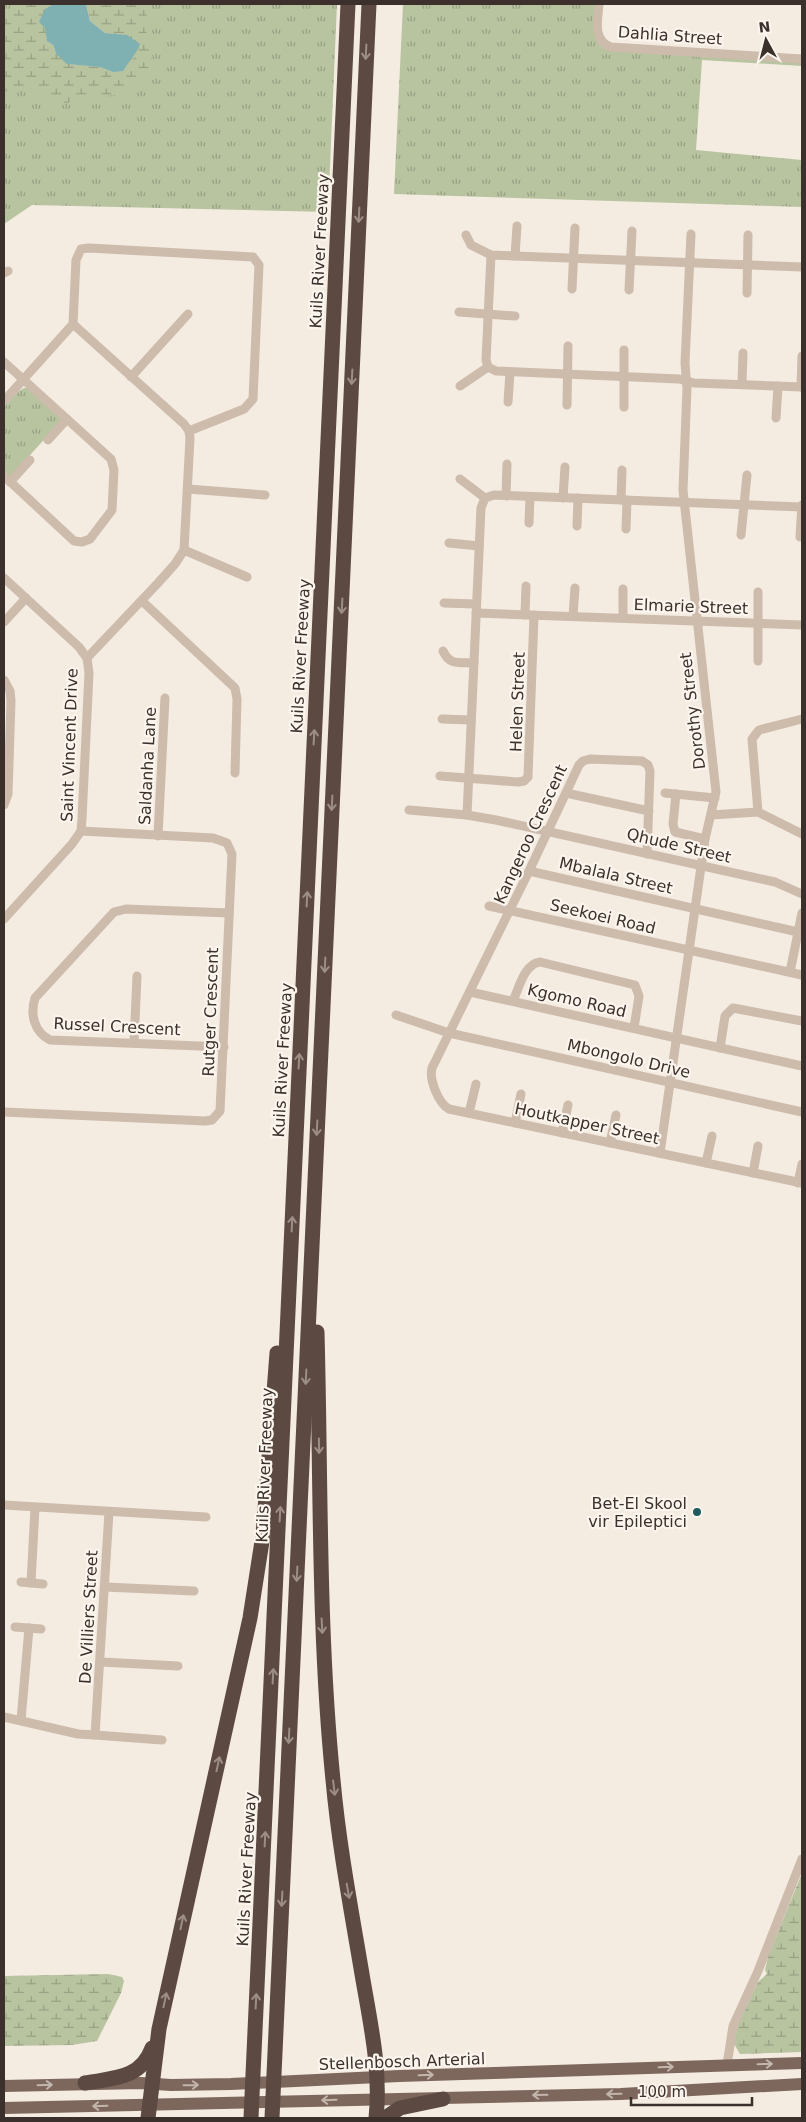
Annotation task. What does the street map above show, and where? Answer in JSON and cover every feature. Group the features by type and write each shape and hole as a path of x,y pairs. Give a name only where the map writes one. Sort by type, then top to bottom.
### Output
{"highway":[{"name":"Kuils River Freeway","path":"251,2118 348,4"},
{"path":"272,2118 369,4"},
{"path":"148,2112 159,2029 250,1618 263,1535 279,1324 290,1272"},
{"path":"310,1276 317,1332 321,1607 327,1715 340,1843 368,2006 378,2078 376,2118"},
{"path":"85,2083 123,2077 135,2072 149,2056 159,2029"},
{"path":"385,2118 400,2108 444,2099"}],"main road":[{"name":"Stellenbosch Arterial","path":"4,2086 152,2082 191,2085 727,2064 802,2063"},
{"path":"4,2108 148,2112 378,2098 444,2099 622,2094 802,2084"}],"street":[{"name":"Dahlia Street","path":"599,4 597,30 599,38 604,44 611,47 802,59"},
{"path":"515,256 517,226"},
{"path":"572,289 575,228"},
{"path":"629,290 632,231"},
{"name":"Dorothy Street","path":"660,1153 705,839 715,798 716,782 684,503 685,363 691,234"},
{"path":"466,235 471,245 491,255 802,267"},
{"path":"746,293 748,235"},
{"path":"4,401 72,324 76,260 81,250 89,248 248,255 255,258 259,265 253,399 244,409 189,432"},
{"path":"491,255 486,360 488,367 493,370 686,380 694,383 801,387 802,356"},
{"path":"460,312 515,316"},
{"path":"132,377 188,314"},
{"path":"72,324 184,424 189,432 184,550 175,564 142,602 87,658"},
{"path":"567,405 568,346"},
{"path":"624,350 624,407"},
{"path":"742,384 743,354"},
{"path":"4,362 108,455 114,470 112,510 90,539 82,542 74,541 7,479 30,460"},
{"path":"460,386 488,367"},
{"path":"508,402 510,372"},
{"path":"776,418 778,386"},
{"path":"48,440 67,419"},
{"path":"506,496 507,464"},
{"path":"564,498 565,467"},
{"path":"622,470 626,529"},
{"path":"741,535 746,475"},
{"path":"460,479 485,498"},
{"path":"188,489 265,495"},
{"path":"467,815 480,508 485,498 491,495 802,506 800,537"},
{"path":"529,523 530,496"},
{"path":"577,526 578,498"},
{"path":"449,544 479,546"},
{"path":"184,550 247,577"},
{"name":"Saint Vincent Drive","path":"4,578 79,647 87,658 90,673 81,831 72,844 4,919"},
{"path":"526,586 530,615"},
{"path":"573,616 575,588"},
{"name":"Elmarie Street","path":"623,589 623,618"},
{"name":"Elmarie Street","path":"758,592 758,661"},
{"path":"4,622 26,598"},
{"path":"142,602 235,688 237,700 235,772"},
{"name":"Elmarie Street","path":"444,603 476,609 530,615 802,625"},
{"name":"Helen Street","path":"469,778 518,782 524,781 529,774 530,615"},
{"path":"443,651 446,659 450,662 474,663"},
{"path":"4,680 10,691 11,701 8,794 4,805"},
{"name":"Saldanha Lane","path":"158,836 165,698"},
{"path":"442,719 471,720"},
{"path":"758,812 753,736 758,730 802,719"},
{"name":"Kangeroo Crescent","path":"449,1033 579,765 583,761 590,759 642,761 647,763 650,770 647,854"},
{"path":"440,776 469,778"},
{"path":"566,792 649,811"},
{"path":"665,793 715,798"},
{"path":"676,794 673,824 675,832 705,839"},
{"name":"Qhude Street","path":"409,810 467,815 548,831 775,882 802,894"},
{"path":"711,815 758,812 802,834"},
{"name":"Rutger Crescent","path":"4,1112 212,1120 220,1111 232,854 227,843 213,838 81,831"},
{"name":"Mbalala Street","path":"529,871 798,932"},
{"name":"Seekoei Road","path":"489,906 802,975"},
{"name":"Russel Crescent","path":"224,1047 50,1040 39,1033 32,1014 35,998 114,912 126,909 229,913"},
{"path":"790,972 802,914"},
{"path":"513,1001 530,965 540,962 634,986 639,996 634,1028"},
{"path":"134,1043 138,976"},
{"name":"Kgomo Road","path":"470,992 802,1066"},
{"path":"720,1048 725,1016 733,1008 802,1021"},
{"name":"Mbongolo Drive","path":"396,1015 449,1033 802,1112"},
{"name":"Houtkapper Street","path":"449,1033 432,1068 431,1075 445,1107 800,1183"},
{"path":"469,1113 476,1084"},
{"path":"516,1123 522,1094"},
{"path":"562,1133 568,1105"},
{"path":"610,1143 616,1115"},
{"path":"706,1163 712,1136"},
{"path":"753,1173 758,1146"},
{"path":"800,1183 802,1164"},
{"path":"4,1505 206,1517"},
{"path":"35,1508 26,1583 43,1584"},
{"name":"De Villiers Street","path":"95,1735 109,1512"},
{"path":"105,1587 194,1591"},
{"path":"15,1627 41,1629"},
{"path":"20,1720 29,1628"},
{"path":"101,1662 178,1666"},
{"path":"4,1717 78,1734 162,1740"},
{"path":"727,2064 733,2026 758,1971 802,1859"}],"green space":[{"path":"4,4 54,4 46,31 46,37 53,48 68,64 100,67 113,72 127,35 105,33 86,4 337,4 328,212 32,205 4,224"},
{"path":"20,4 54,4 45,28 47,41 53,45 57,55 68,64 100,67 113,72 123,71 136,55 127,35 105,33 90,21 86,4 149,4 146,30 153,57 147,66 154,72 132,83 119,95 83,97 67,103 58,102 35,88 4,92 4,12"},
{"path":"403,4 595,4 598,42 802,61 802,66 702,60 696,150 802,160 802,207 394,194"},
{"path":"24,388 27,388 62,420 10,477 4,471 4,407"},
{"path":"802,1873 802,2052 740,2054 734,2044 738,2024 758,1982 767,1974 765,1970 768,1957"},
{"path":"108,1974 122,1977 124,1981 121,1993 97,2041 72,2045 4,2046 4,1976"}],"water":[{"path":"54,4 86,4 90,21 105,33 127,35 140,44 123,71 113,72 100,67 67,64 57,55 53,45 47,41 45,28 39,22 45,9"}],"place":[{"name":"Bet-El Skool vir Epileptici","path":"697,1512"}]}
